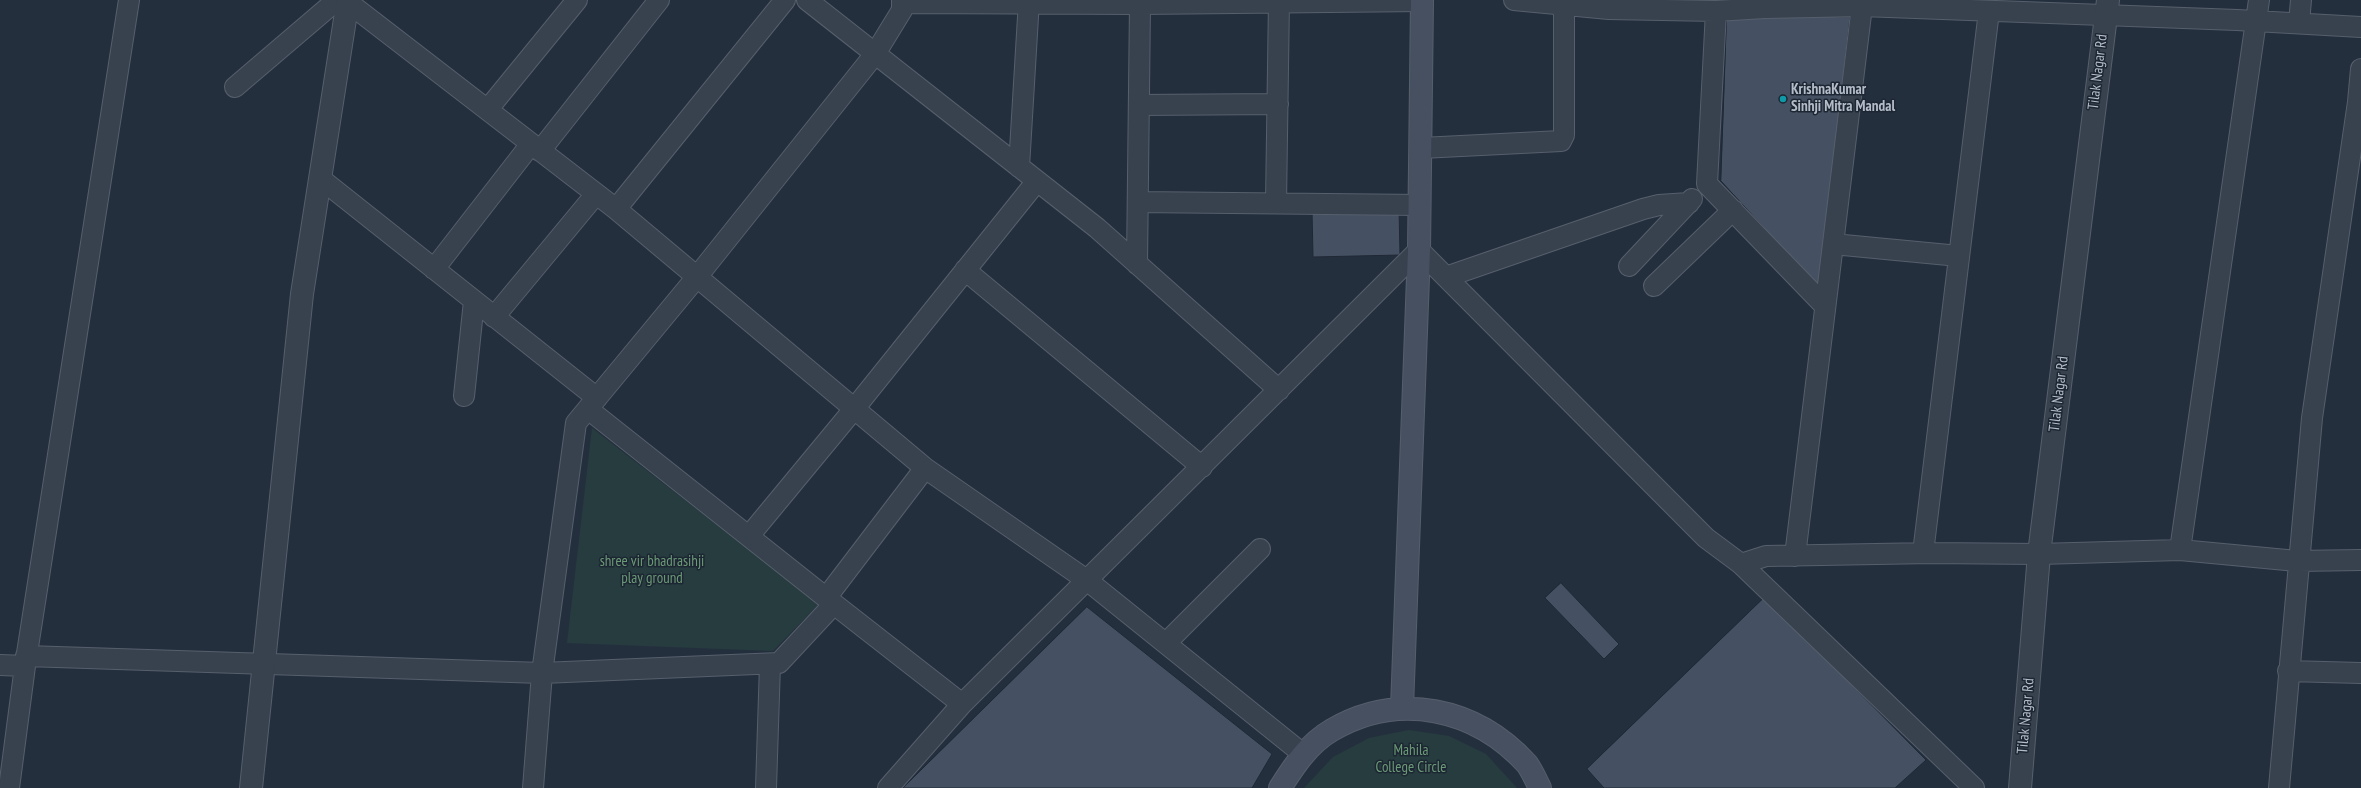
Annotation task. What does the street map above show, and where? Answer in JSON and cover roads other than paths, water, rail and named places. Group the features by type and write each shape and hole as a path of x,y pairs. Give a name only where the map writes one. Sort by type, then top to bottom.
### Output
{"main road":[{"path":"1402,708 1420,250 1422,0"},
{"path":"1280,788 1302,754 1331,730 1365,715 1402,708 1449,713 1493,732 1528,765 1540,788"}],"street":[{"path":"9,788 25,661 129,0"},
{"path":"488,109 577,0"},
{"path":"434,269 659,0"},
{"path":"616,210 785,0"},
{"path":"807,0 1096,228 1279,390"},
{"path":"533,788 542,673 576,423 696,278 875,54 902,10 902,2 1422,0"},
{"path":"1514,0 1609,9 1716,11 1764,4 1989,11 2107,7 2256,21 2361,27"},
{"path":"2180,550 2259,0"},
{"path":"2299,23 2301,0"},
{"path":"345,1 488,109 616,210 925,468 1088,581 1302,754"},
{"path":"235,87 345,1"},
{"path":"251,788 302,294 321,179 345,1"},
{"path":"1276,203 1279,1"},
{"path":"1019,167 1029,2"},
{"path":"1137,264 1140,2"},
{"path":"1421,148 1561,141 1564,135 1564,5"},
{"path":"1795,556 1862,6"},
{"name":"Tilak Nagar Rd","path":"2020,788 2039,554 2107,7"},
{"path":"1629,266 1707,184 1716,11"},
{"path":"1923,553 1989,11"},
{"path":"2279,788 2297,561 2312,418 2356,135 2361,69"},
{"path":"1139,105 1278,104"},
{"path":"2356,135 2361,173"},
{"path":"321,179 494,317 592,404 749,536 962,704"},
{"path":"749,536 854,409 1037,181"},
{"path":"1707,184 1826,306"},
{"path":"494,317 596,194"},
{"path":"1138,202 1420,205"},
{"path":"1446,277 1643,209 1659,205 1689,203"},
{"path":"1654,286 1733,210"},
{"path":"1833,244 1959,256"},
{"path":"888,788 962,704 1088,581 1420,250 1706,538 1741,564 1974,788"},
{"path":"965,270 1202,467"},
{"path":"464,396 474,301"},
{"path":"0,665 25,661 264,663 542,673 779,663 830,601 925,468"},
{"path":"1166,643 1260,549"},
{"path":"1741,564 1766,556 1923,553 2039,554 2180,550 2297,561 2361,560"},
{"path":"766,788 770,664"},
{"path":"2288,671 2361,673"}],"place":[{"name":"KrishnaKumar Sinhji Mitra Mandal","path":"1783,99"}],"park label":[{"name":"shree vir bhadrasihji play ground","path":"652,570"},
{"name":"Mahila College Circle","path":"1411,760"}]}
